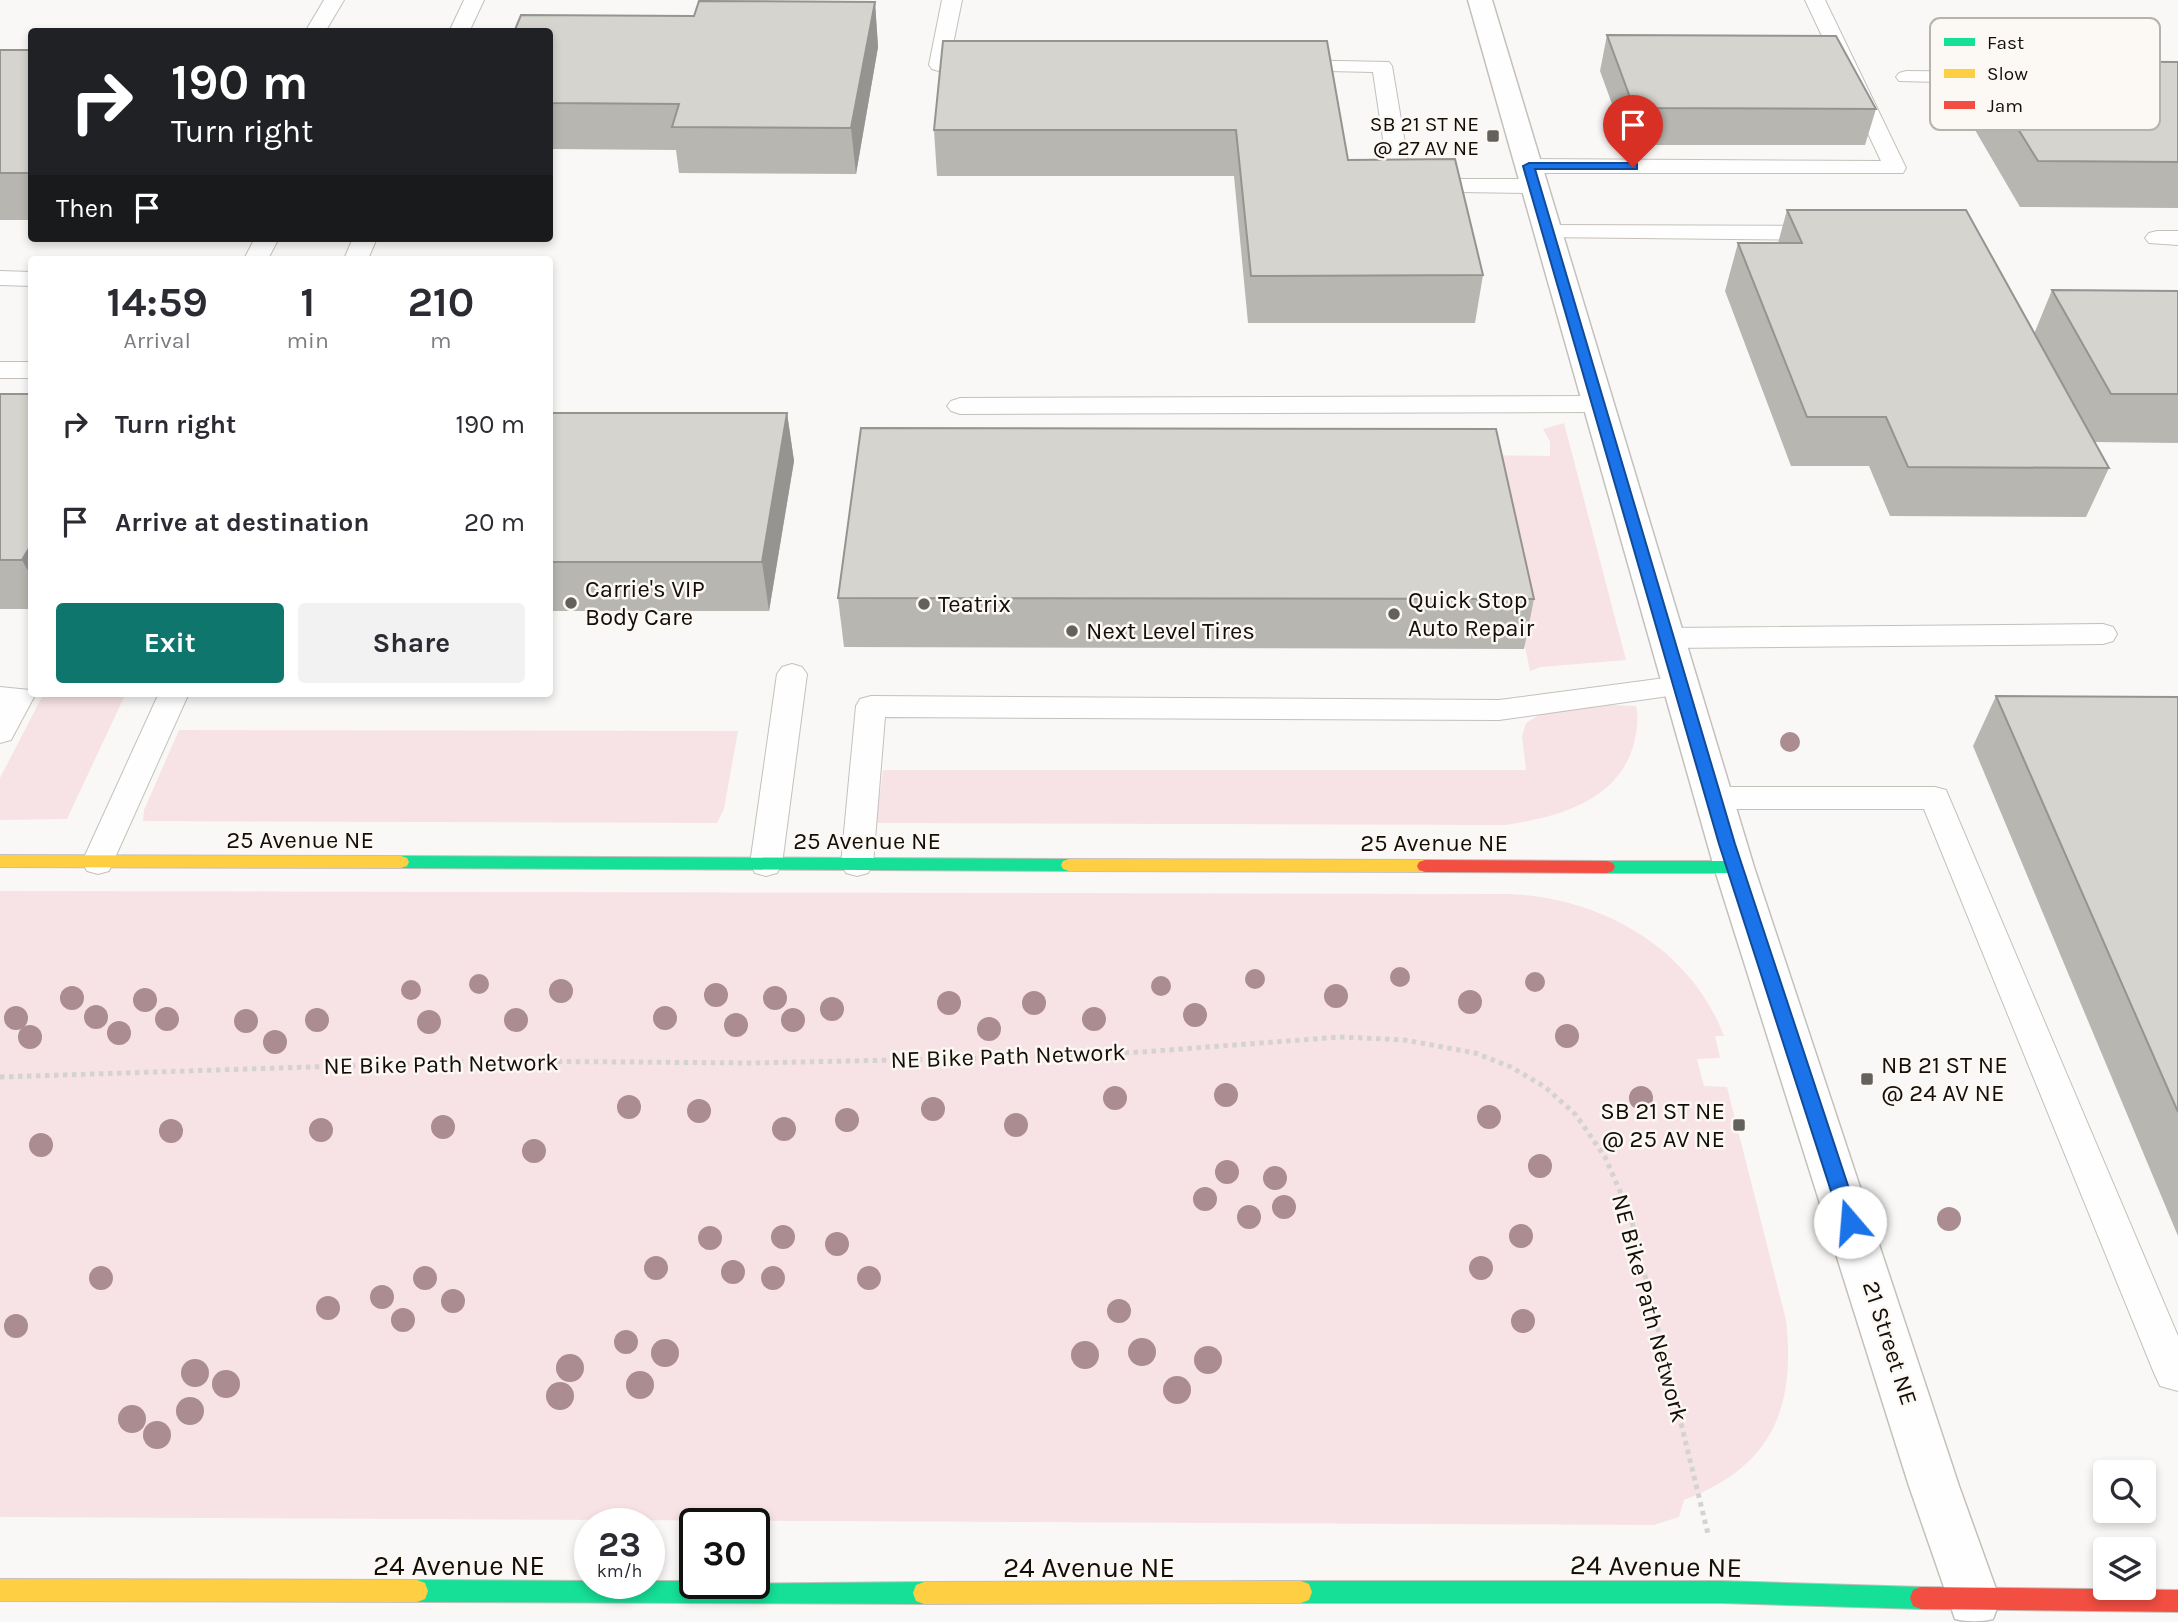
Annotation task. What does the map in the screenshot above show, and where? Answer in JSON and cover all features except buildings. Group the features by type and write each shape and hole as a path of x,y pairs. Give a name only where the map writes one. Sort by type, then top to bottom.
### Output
{"street":[{"name":"21 Street NE","path":"1480,0 1713,799 1896,1361 1934,1486 1974,1600"},
{"name":"25 Avenue NE","path":"0,861 1734,867"},
{"name":"24 Avenue NE","path":"0,1590 1063,1608 1707,1592 1974,1600 2178,1601"}],"lane":[{"path":"317,28 334,0"},
{"path":"461,28 474,0"},
{"path":"953,0 939,65 1009,65"},
{"path":"1271,66 1382,66 1401,186 1531,176 1895,168 1815,0"},
{"path":"1906,77 1930,77"},
{"path":"1548,232 1841,233"},
{"path":"0,278 28,279"},
{"path":"0,370 28,370"},
{"path":"960,406 1598,404"},
{"path":"1667,638 2102,634"},
{"path":"765,864 792,674"},
{"path":"857,864 871,706 1499,710 1681,686"},
{"path":"0,732 17,689"},
{"path":"98,862 172,697"},
{"path":"1713,799 1935,798 2174,1373 2178,1373"}],"path":[{"name":"NE Bike Path Network","path":"0,1077 496,1061 751,1063 996,1058 1142,1052 1340,1037 1405,1040 1475,1053 1511,1067 1545,1087 1576,1115 1605,1157 1630,1214 1703,1512"}],"shaded area":[{"path":"1564,423 1626,660 1541,667 1530,671 1486,455 1550,456 1550,442 1543,429"},
{"path":"42,697 124,697 67,819 0,820 0,778"},
{"path":"1583,704 1636,706 1636,733 1626,763 1615,779 1584,803 1526,822 1506,825 876,823 883,770 1526,770 1522,736 1526,723 1542,713"},
{"path":"179,730 738,731 724,809 717,823 143,821 144,810"},
{"path":"0,891 1511,894 1545,898 1610,917 1639,933 1666,953 1690,977 1709,1005 1724,1036 1715,1036 1720,1058 1697,1059 1704,1086 1727,1087 1786,1320 1787,1381 1781,1408 1771,1431 1757,1452 1738,1471 1684,1500 1679,1517 1654,1525 770,1521 770,1508 679,1508 679,1520 665,1520 665,1508 574,1508 574,1520 0,1517"}],"traffic: fast":[{"path":"401,862 1069,865"},
{"path":"1607,867 1734,867"},
{"path":"417,1591 924,1593"},
{"path":"1301,1592 1721,1592 1921,1598"}],"traffic: slow":[{"path":"0,861 401,862"},
{"path":"1069,865 1425,866"},
{"path":"0,1590 417,1591"},
{"path":"924,1593 1301,1592"}],"traffic: jam":[{"path":"1425,866 1607,867"},
{"path":"1921,1598 2178,1601"}],"place":[{"name":"SB 21 ST NE @ 27 AV NE","path":"1493,136"},
{"name":"Carrie's VIP Body Care","path":"571,603"},
{"name":"Teatrix","path":"924,604"},
{"name":"Quick Stop Auto Repair","path":"1394,614"},
{"name":"Next Level Tires","path":"1072,631"},
{"name":"NB 21 ST NE @ 24 AV NE","path":"1867,1079"},
{"name":"SB 21 ST NE @ 25 AV NE","path":"1739,1125"}],"route":[{"path":"1633,167 1529,166 1727,844 1850,1222"}]}
